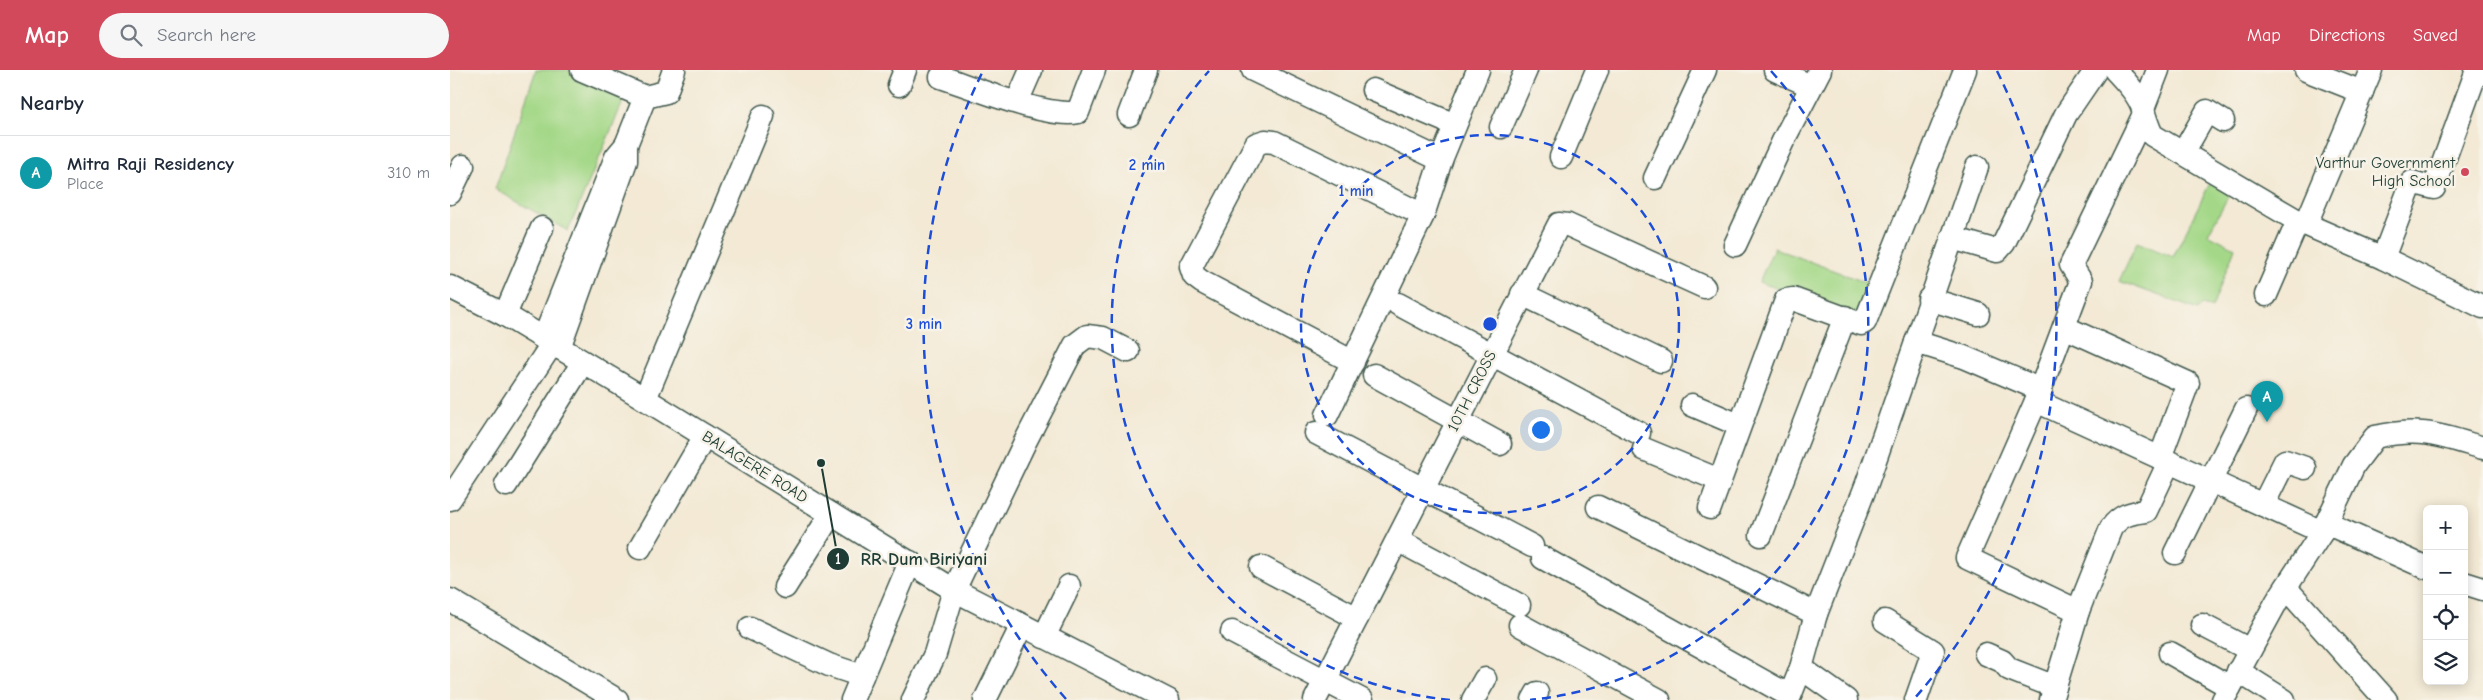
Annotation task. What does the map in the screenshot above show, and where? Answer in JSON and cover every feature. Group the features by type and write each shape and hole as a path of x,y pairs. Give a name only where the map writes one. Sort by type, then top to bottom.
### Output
{"street":[{"path":"582,70 645,97 666,92 674,70"},
{"path":"1018,102 1031,70"},
{"path":"941,77 1018,102 1069,114 1078,112 1094,70"},
{"path":"1129,115 1146,70"},
{"path":"1253,70 1441,160"},
{"path":"1478,70 1441,160 1422,215 1353,362 1321,424 1422,489 1538,552 1791,698 1816,614 1866,486 1929,299 1977,167"},
{"path":"1500,127 1526,70"},
{"path":"1561,157 1597,70"},
{"path":"1655,178 1705,70"},
{"path":"1735,245 1816,78 1775,70"},
{"path":"1710,508 1786,300 1793,299 1861,324 1865,322 1872,309 1965,70"},
{"path":"1952,238 1997,251 2004,243 2066,114 2096,70"},
{"path":"2115,70 2133,90 2152,135 2302,222 2383,258 2483,308"},
{"path":"2078,611 1967,558 2038,396 2081,281 2071,265 2143,113 2158,70"},
{"path":"2306,70 2362,92"},
{"path":"2266,295 2302,222 2371,70"},
{"path":"2383,258 2412,182 2434,188 2477,70"},
{"path":"1373,90 1455,125"},
{"path":"450,499 552,343 626,161 626,145 645,97"},
{"path":"2183,153 2208,111 2224,121"},
{"path":"645,399 763,116"},
{"path":"1353,362 1202,282 1194,276 1191,267 1256,144 1265,141 1274,142 1422,215"},
{"path":"450,192 463,166"},
{"name":"10TH CROSS","path":"1320,690 1399,540 1422,489 1559,224 1568,225 1704,287"},
{"path":"505,315 542,228"},
{"name":"BALAGERE ROAD","path":"450,287 505,315 552,343 954,590 1156,697"},
{"path":"1522,294 1661,361"},
{"path":"1929,299 1978,314"},
{"path":"1398,304 1492,353 1642,441 1719,480"},
{"path":"1761,535 1845,317"},
{"path":"1986,654 2002,661 2009,669 2053,694 2078,611 2110,528 2118,519 2128,513 2146,512 2165,460 2188,383 2064,327"},
{"path":"913,700 935,654 954,590 1025,442 1075,345 1087,336 1103,338 1128,351"},
{"path":"1916,342 1964,357 2211,482 2263,505 2423,566"},
{"path":"506,485 583,362"},
{"path":"1374,375 1500,444"},
{"path":"1692,405 1739,425"},
{"path":"2176,553 2246,409"},
{"path":"2230,686 2286,588 2324,527 2354,465 2375,436 2400,431 2431,432 2483,448"},
{"path":"640,548 705,436"},
{"path":"2263,505 2285,461 2305,468"},
{"path":"1598,507 1816,614"},
{"path":"786,587 831,514"},
{"path":"1399,540 1659,700"},
{"path":"852,700 910,562"},
{"path":"1261,567 1357,618"},
{"path":"2468,584 2483,589"},
{"path":"1044,637 1069,586"},
{"path":"2286,588 2386,700"},
{"path":"450,600 617,700"},
{"path":"1885,621 1933,651 1916,700"},
{"path":"985,700 1022,625"},
{"path":"2202,625 2250,650"},
{"path":"750,628 829,665 862,676"},
{"path":"1232,632 1320,690 1362,700"},
{"path":"2170,652 2230,686 2284,700"},
{"path":"1801,668 1846,700"},
{"path":"1473,700 1485,679"}],"green space":[{"path":"536,70 573,70 628,90 568,231 495,189"},
{"path":"2211,181 2229,195 2208,234 2235,248 2212,308 2202,305 2198,310 2119,281 2137,242 2173,257"},
{"path":"1774,248 1875,286 1863,319 1759,282"}],"place":[{"name":"Varthur Government High School","path":"2465,172"},
{"name":"Mitra Raji Residency","path":"2267,422"},
{"name":"RR Dum Biriyani","path":"821,463"}]}
